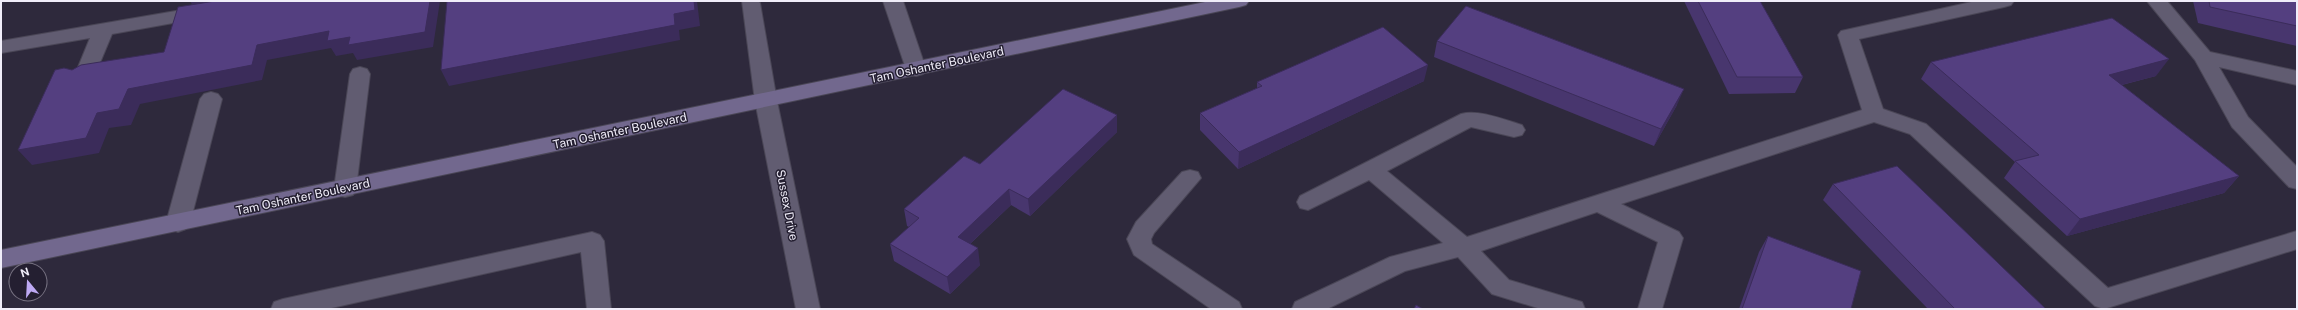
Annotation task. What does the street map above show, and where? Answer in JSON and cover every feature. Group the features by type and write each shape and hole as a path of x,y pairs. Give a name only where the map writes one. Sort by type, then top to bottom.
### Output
{"street":[{"path":"893,1 916,70"},
{"name":"Tam Oshanter Boulevard","path":"1,260 916,70 1239,1"},
{"path":"1874,114 1848,35 2004,1"},
{"path":"2157,1 2203,57 2240,122 2297,181"},
{"name":"Sussex Drive","path":"750,3 766,101 808,309"},
{"path":"1,47 225,9"},
{"path":"84,77 104,29"},
{"path":"2203,57 2297,78"},
{"path":"344,189 360,74"},
{"path":"178,223 211,100"},
{"path":"1304,309 1398,264 1495,238 1874,114 1918,130 2104,299 2297,240"},
{"path":"1308,202 1469,119 1514,130"},
{"path":"1371,170 1463,247 1501,287 1573,309"},
{"path":"1190,178 1144,228 1139,239 1142,249 1230,309"},
{"path":"1599,203 1671,238 1650,309"},
{"path":"283,309 592,240 599,309"}],"building":[{"path":"215,1 430,1 425,32 348,45 350,37 327,41 329,31 257,45 252,65 128,89 119,109 97,113 86,138 18,150 55,70 64,68 72,70 81,65 164,52 178,7"},
{"path":"447,1 694,1 695,10 674,14 675,25 441,70"},
{"path":"1698,1 1760,1 1803,77 1737,77"},
{"path":"2209,1 2297,1 2297,26 2210,7"},
{"path":"1466,6 1684,89 1661,129 1437,41"},
{"path":"2112,18 2169,59 2109,75 2239,176 2080,219 2015,161 2039,155 1931,62"},
{"path":"1383,27 1428,65 1239,152 1200,113 1262,86 1257,82"},
{"path":"1063,89 1117,115 1028,199 1009,189 958,237 978,248 947,277 890,244 919,218 904,209 964,156 980,164"},
{"path":"1897,166 2046,309 1955,309 1833,184"},
{"path":"1768,236 1861,271 1851,309 1742,309"},
{"path":"1416,305 1423,309 1414,309"}]}
